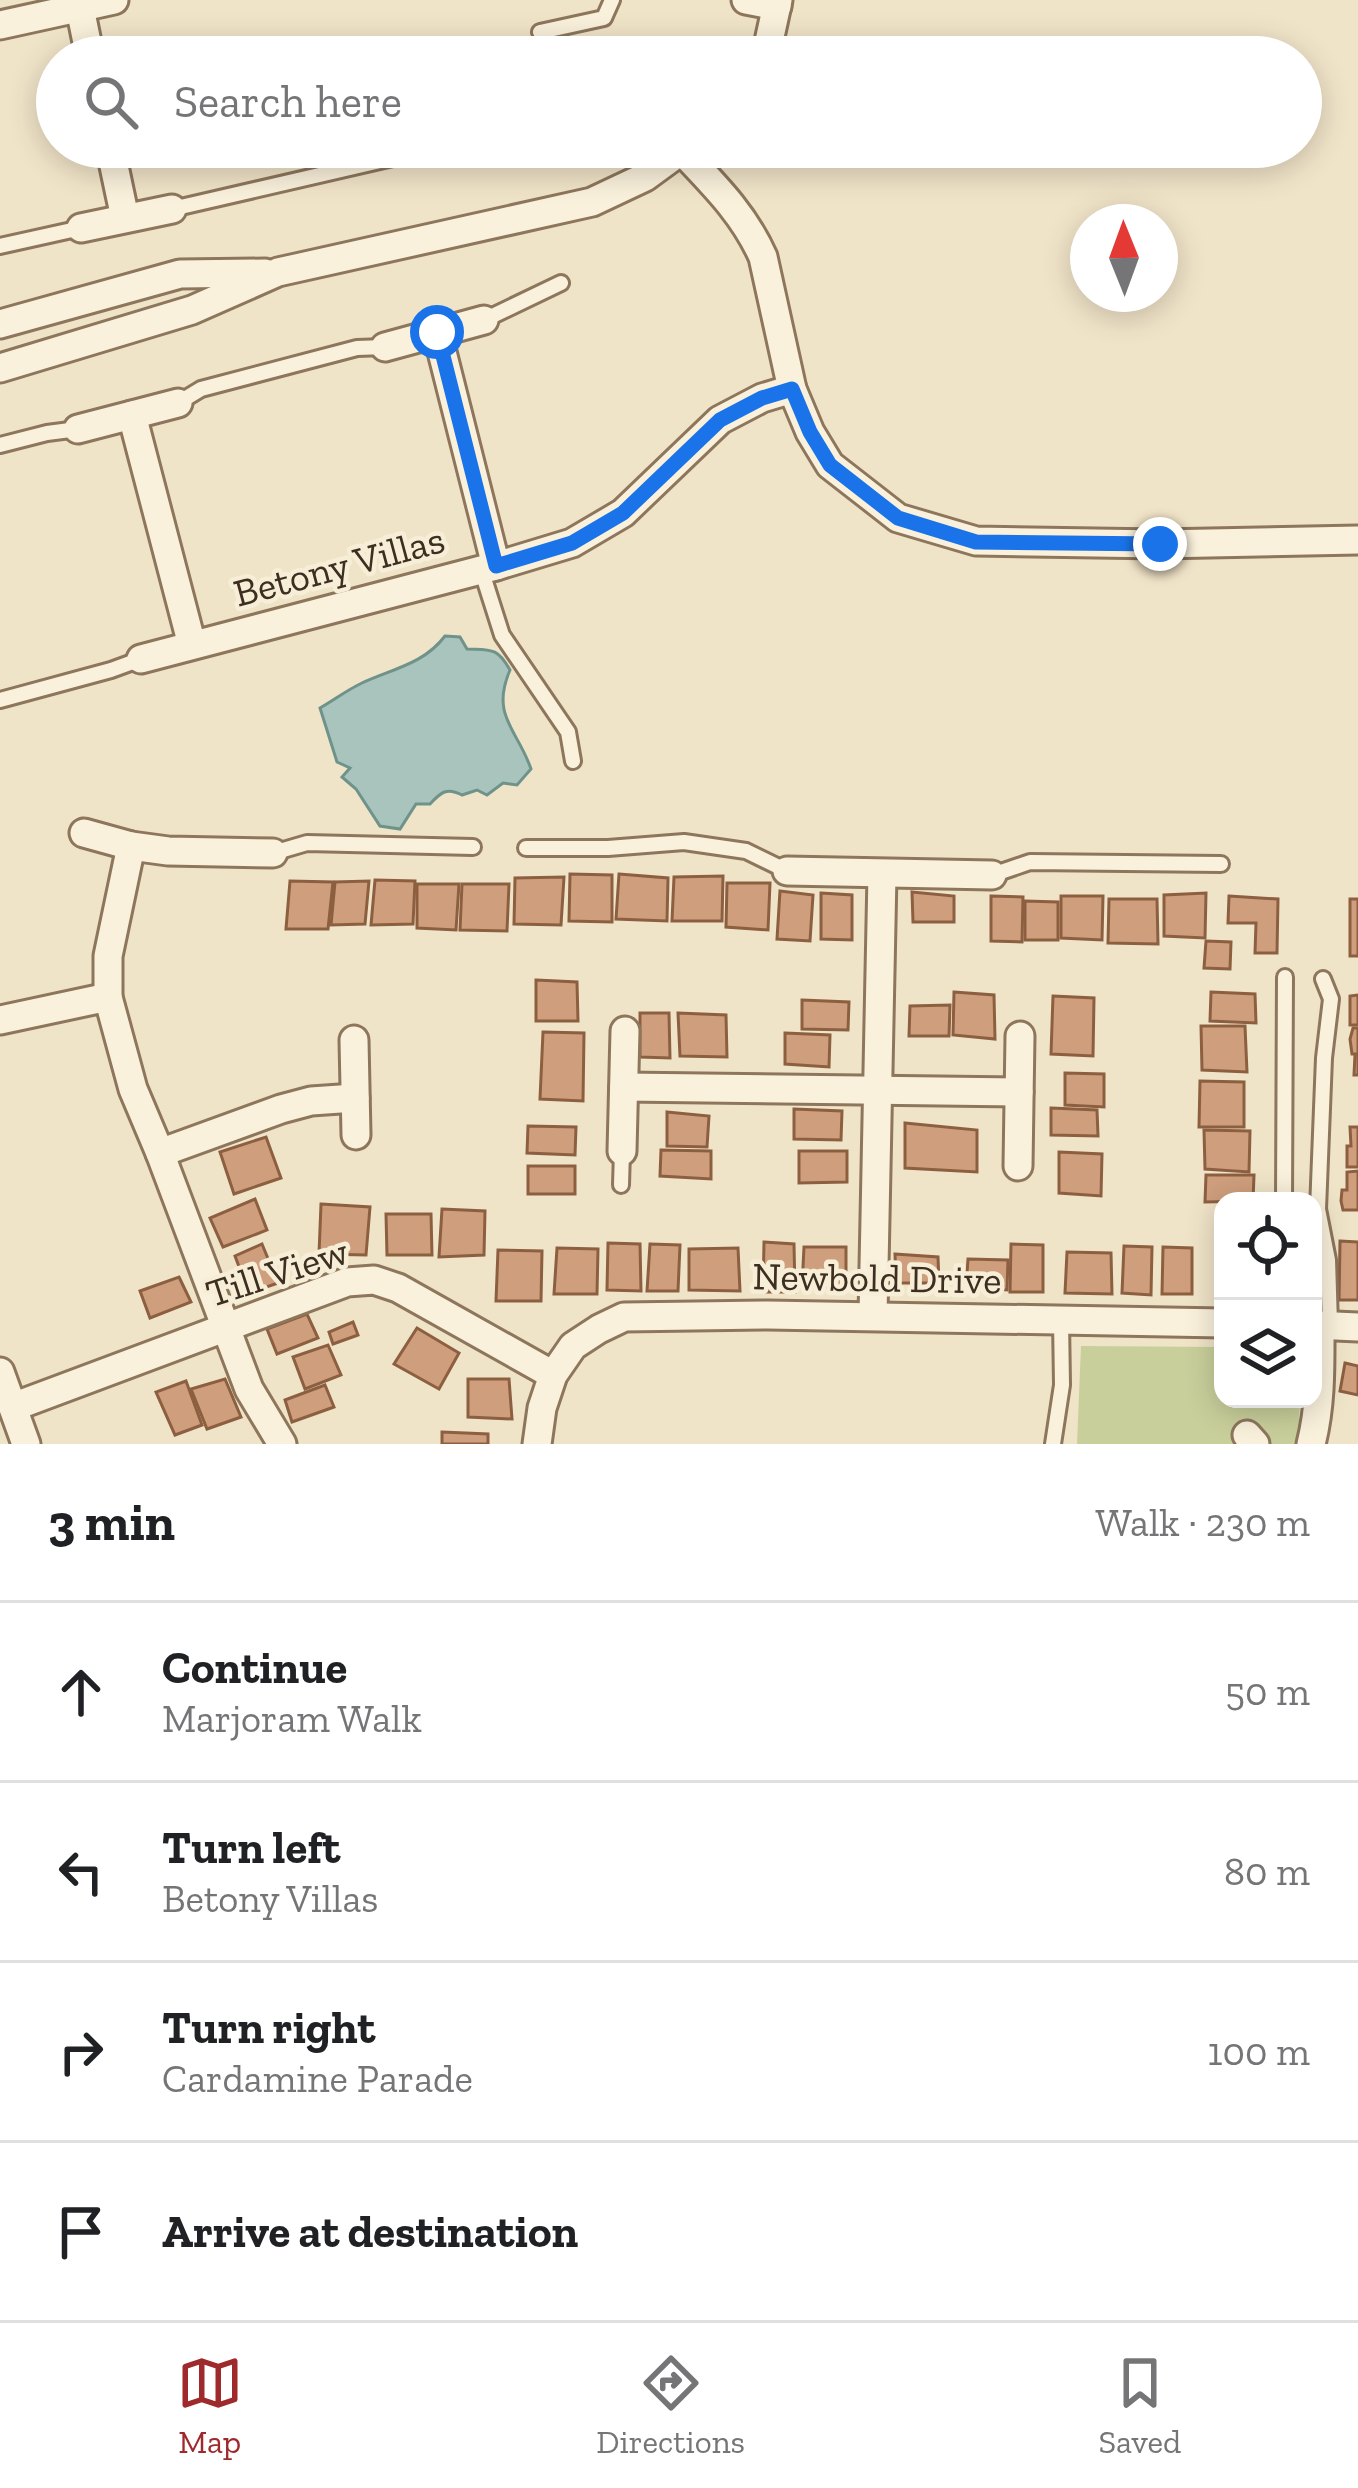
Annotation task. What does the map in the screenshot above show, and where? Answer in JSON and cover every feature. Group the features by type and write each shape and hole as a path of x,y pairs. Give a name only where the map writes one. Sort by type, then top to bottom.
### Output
{"street":[{"path":"0,26 114,0"},
{"path":"746,0 778,3 770,36"},
{"path":"80,8 86,36"},
{"path":"114,168 125,218"},
{"path":"0,368 192,310 278,272 592,202 658,168"},
{"path":"700,168 740,214 763,257 792,389 810,432 830,465 898,518 976,542 1358,540"},
{"path":"82,228 172,209"},
{"path":"0,324 180,274 278,272"},
{"path":"385,347 484,320"},
{"path":"437,332 489,567"},
{"name":"Betony Villas","path":"140,659 572,543 623,513 720,420 792,389"},
{"path":"78,429 178,403"},
{"path":"132,415 192,645"},
{"path":"84,833 168,851 272,853"},
{"path":"131,846 108,956 108,997 133,1089 248,1389 281,1444"},
{"path":"787,871 992,874"},
{"path":"873,1316 882,874"},
{"path":"0,1020 108,997"},
{"path":"622,1151 625,1031"},
{"path":"1018,1166 1020,1036"},
{"path":"354,1040 356,1135"},
{"path":"624,1087 1019,1092"},
{"path":"160,1153 281,1109 355,1098"},
{"name":"Till View","path":"13,1407 347,1282 374,1280 398,1288 553,1375"},
{"name":"Newbold Drive","path":"553,1375 573,1346 624,1317 1214,1323"},
{"path":"1311,1444 1330,1325"},
{"path":"0,1372 26,1444"},
{"path":"537,1444 553,1375"}],"lane":[{"path":"540,32 604,18 612,0"},
{"path":"172,209 350,168"},
{"path":"0,246 82,228"},
{"path":"484,320 561,283"},
{"path":"178,403 201,389 357,348 385,347"},
{"path":"0,445 78,429"},
{"path":"489,567 502,635 568,732 573,761"},
{"path":"0,700 140,659"},
{"path":"526,848 684,842 746,851 787,871"},
{"path":"272,853 307,843 473,847"},
{"path":"992,874 1030,862 1221,864"},
{"path":"1284,1192 1285,976"},
{"path":"1323,979 1331,999 1318,1209 1328,1259 1330,1325"},
{"path":"621,1185 622,1151"},
{"path":"1053,1444 1062,1385 1061,1320"}],"green space":[{"path":"1081,1346 1214,1347 1214,1408 1300,1408 1298,1444 1077,1444"}],"water":[{"path":"445,636 460,637 467,649 493,651 510,670 504,711 531,769 517,785 503,783 487,795 477,790 462,795 444,792 430,804 416,804 400,829 380,826 356,789 342,777 350,768 337,762 320,708 417,659"}],"building":[{"path":"570,874 612,875 612,922 569,921"},
{"path":"619,874 668,878 667,921 616,919"},
{"path":"723,876 722,921 672,921 674,877"},
{"path":"564,877 561,925 514,924 515,878"},
{"path":"375,880 415,881 413,924 371,925"},
{"path":"290,881 333,882 328,929 286,929"},
{"path":"369,881 365,924 331,925 335,882"},
{"path":"727,883 770,883 768,930 726,927"},
{"path":"417,884 459,884 456,930 417,928"},
{"path":"462,884 509,884 507,931 460,930"},
{"path":"780,891 813,895 810,941 777,939"},
{"path":"912,892 954,896 954,922 913,922"},
{"path":"821,893 852,895 852,940 821,939"},
{"path":"1206,893 1205,938 1164,936 1164,895"},
{"path":"991,896 1023,897 1022,942 991,941"},
{"path":"1061,896 1103,896 1102,940 1061,938"},
{"path":"1229,896 1278,899 1277,953 1255,953 1256,923 1228,923"},
{"path":"1109,899 1157,899 1158,944 1108,943"},
{"path":"1350,899 1358,899 1358,956 1350,956"},
{"path":"1025,901 1058,902 1058,940 1025,940"},
{"path":"1206,941 1231,942 1230,969 1204,968"},
{"path":"536,980 577,982 578,1021 536,1021"},
{"path":"954,992 994,995 995,1039 953,1035"},
{"path":"1211,992 1255,994 1256,1023 1210,1021"},
{"path":"1358,995 1358,1025 1350,1025 1350,996"},
{"path":"1053,996 1094,998 1093,1056 1051,1054"},
{"path":"802,1000 849,1002 848,1030 802,1029"},
{"path":"950,1005 949,1036 909,1036 910,1006"},
{"path":"640,1013 669,1013 670,1058 640,1057"},
{"path":"678,1013 726,1015 727,1057 680,1056"},
{"path":"1201,1026 1245,1026 1247,1072 1202,1070"},
{"path":"1353,1028 1358,1028 1358,1075 1354,1075 1350,1039"},
{"path":"543,1032 584,1033 583,1101 540,1099"},
{"path":"785,1033 830,1035 829,1067 785,1064"},
{"path":"1065,1073 1104,1074 1104,1107 1065,1105"},
{"path":"1200,1081 1244,1082 1244,1127 1199,1127"},
{"path":"1051,1108 1097,1110 1098,1136 1051,1135"},
{"path":"794,1109 842,1111 841,1140 794,1139"},
{"path":"667,1112 709,1116 707,1147 667,1146"},
{"path":"905,1123 977,1130 977,1172 905,1168"},
{"path":"528,1126 576,1127 575,1155 527,1153"},
{"path":"1350,1127 1358,1127 1358,1167 1347,1167"},
{"path":"1204,1130 1250,1131 1249,1172 1205,1169"},
{"path":"266,1137 281,1178 234,1194 220,1152"},
{"path":"661,1150 711,1151 711,1179 660,1176"},
{"path":"799,1151 847,1151 847,1182 799,1183"},
{"path":"1059,1152 1102,1154 1101,1196 1059,1193"},
{"path":"528,1166 575,1166 575,1194 528,1194"},
{"path":"1358,1171 1358,1210 1343,1210 1347,1172"},
{"path":"1206,1175 1254,1175 1253,1192 1214,1192 1214,1202 1205,1202"},
{"path":"255,1199 267,1230 223,1247 210,1218"},
{"path":"321,1204 370,1207 366,1255 319,1254"},
{"path":"442,1209 485,1211 484,1255 439,1257"},
{"path":"386,1214 431,1214 432,1255 387,1255"},
{"path":"1340,1241 1358,1242 1358,1300 1339,1300"},
{"path":"764,1242 794,1244 795,1292 763,1292"},
{"path":"608,1243 640,1244 641,1291 607,1290"},
{"path":"262,1244 278,1283 249,1293 235,1256"},
{"path":"650,1244 680,1245 678,1291 647,1291"},
{"path":"1011,1244 1043,1245 1043,1292 1010,1292"},
{"path":"1124,1246 1152,1247 1151,1295 1122,1293"},
{"path":"804,1247 846,1247 846,1288 802,1287"},
{"path":"1163,1247 1192,1248 1192,1294 1162,1294"},
{"path":"557,1248 598,1249 597,1294 554,1294"},
{"path":"738,1248 740,1291 689,1290 689,1249"},
{"path":"498,1250 542,1251 541,1301 496,1301"},
{"path":"1067,1252 1111,1253 1112,1294 1065,1293"},
{"path":"895,1254 938,1257 939,1283 896,1283"},
{"path":"968,1259 1008,1260 1007,1290 966,1287"},
{"path":"179,1277 191,1302 150,1318 140,1291"},
{"path":"307,1314 318,1338 277,1354 267,1329"},
{"path":"353,1322 358,1335 333,1344 329,1332"},
{"path":"417,1328 459,1353 439,1389 394,1364"},
{"path":"328,1345 341,1375 305,1389 293,1357"},
{"path":"1345,1363 1358,1366 1358,1395 1340,1391"},
{"path":"225,1379 241,1417 207,1429 191,1389"},
{"path":"468,1379 509,1379 512,1419 468,1417"},
{"path":"186,1381 202,1425 175,1435 156,1392"},
{"path":"325,1385 334,1407 292,1422 285,1400"},
{"path":"442,1432 488,1434 488,1444 442,1444"}],"route":[{"path":"437,332 496,566 572,543 623,513 720,420 792,389 830,465 898,518 976,542 1160,544"}]}
